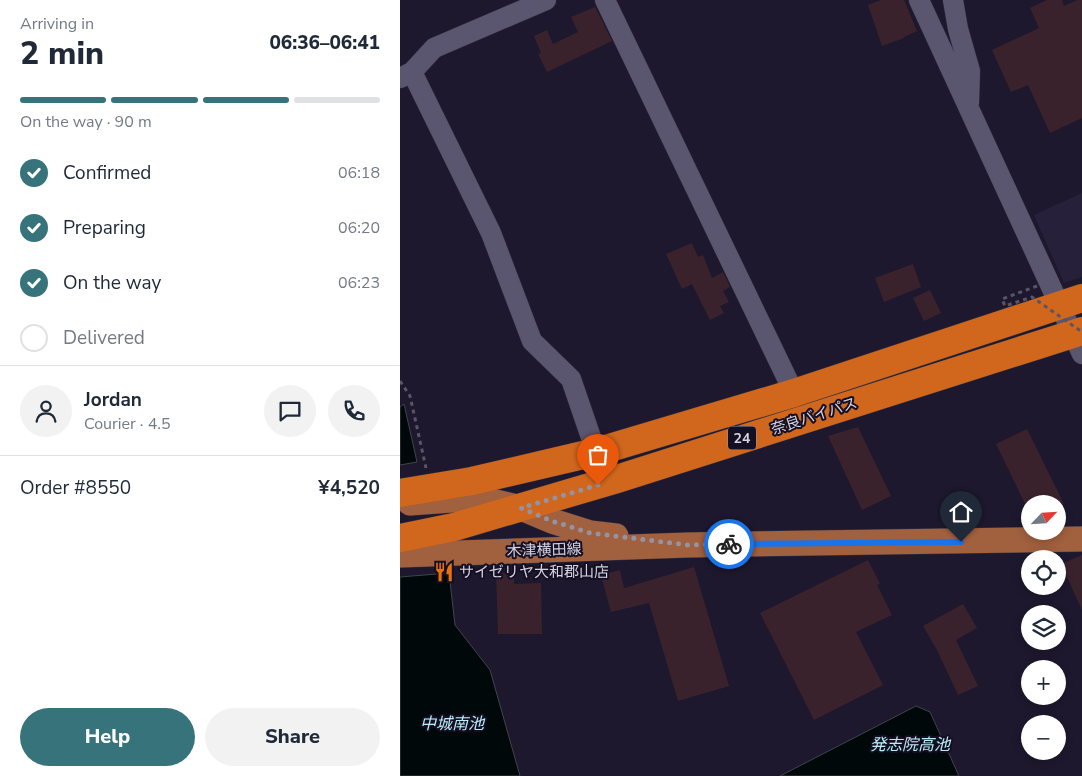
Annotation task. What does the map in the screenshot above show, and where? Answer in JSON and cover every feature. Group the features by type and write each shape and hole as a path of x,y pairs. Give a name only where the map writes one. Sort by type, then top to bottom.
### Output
{"highway":[{"name":"奈良バイパス","path":"400,493 472,481 596,452 794,393 1071,302"},
{"name":"奈良バイパス","path":"400,538 521,508 1080,338"}],"main road":[{"name":"木津横田線","path":"400,504 479,498 521,508 552,521 590,533 688,545"},
{"name":"木津横田線","path":"400,555 688,545 1082,539"}],"street":[{"path":"546,0 434,48 406,75 491,233 532,341 571,379 596,452"},
{"path":"605,0 794,393"},
{"path":"919,0 969,108 1071,302 1080,338"},
{"path":"953,0 958,29 970,71 969,108"}],"path":[{"path":"1037,286 1002,299 1005,306 1032,297 1080,338"},
{"path":"400,381 410,396 429,488"}],"shaded area":[{"path":"1082,193 1082,277 1064,283 1034,215"}],"water":[{"path":"404,404 417,462 400,465 400,407"},
{"name":"中城南池","path":"449,573 455,625 490,670 520,776 400,776 400,577"},
{"name":"発志院高池","path":"916,706 930,712 959,776 780,776"}],"building":[{"path":"881,0 904,0 917,31 882,46 868,5"},
{"path":"1047,0 1062,0 1064,6 1077,0 1082,0 1082,118 1050,133 1028,85 1011,92 992,50 1039,28 1030,8"},
{"path":"595,7 612,41 547,72 538,54 541,53 534,36 547,30 553,44 578,32 571,17"},
{"path":"692,243 698,257 703,255 712,278 723,272 730,287 723,291 729,302 720,306 724,313 710,320 692,284 682,289 666,254"},
{"path":"913,264 921,287 884,302 875,278"},
{"path":"930,290 941,313 924,321 913,298"},
{"path":"858,427 891,496 862,510 828,436"},
{"path":"1027,429 1060,495 1021,495 996,444"},
{"path":"1082,555 1082,610 1066,575 1066,562"},
{"path":"868,560 880,584 877,585 892,615 856,632 883,685 814,720 760,613"},
{"path":"694,567 729,686 678,701 649,603 611,612 601,575 620,570 624,588"},
{"path":"496,573 514,573 514,584 541,583 542,634 498,634"},
{"path":"963,604 977,628 956,640 978,686 958,695 937,650 923,626"}],"way so far":[{"path":"598,485 521,508 552,521 590,533 688,545 729,544"}],"place":[{"name":"サイゼリヤ大和郡山店","path":"444,572"}],"route":[{"path":"729,544 961,542"}]}
